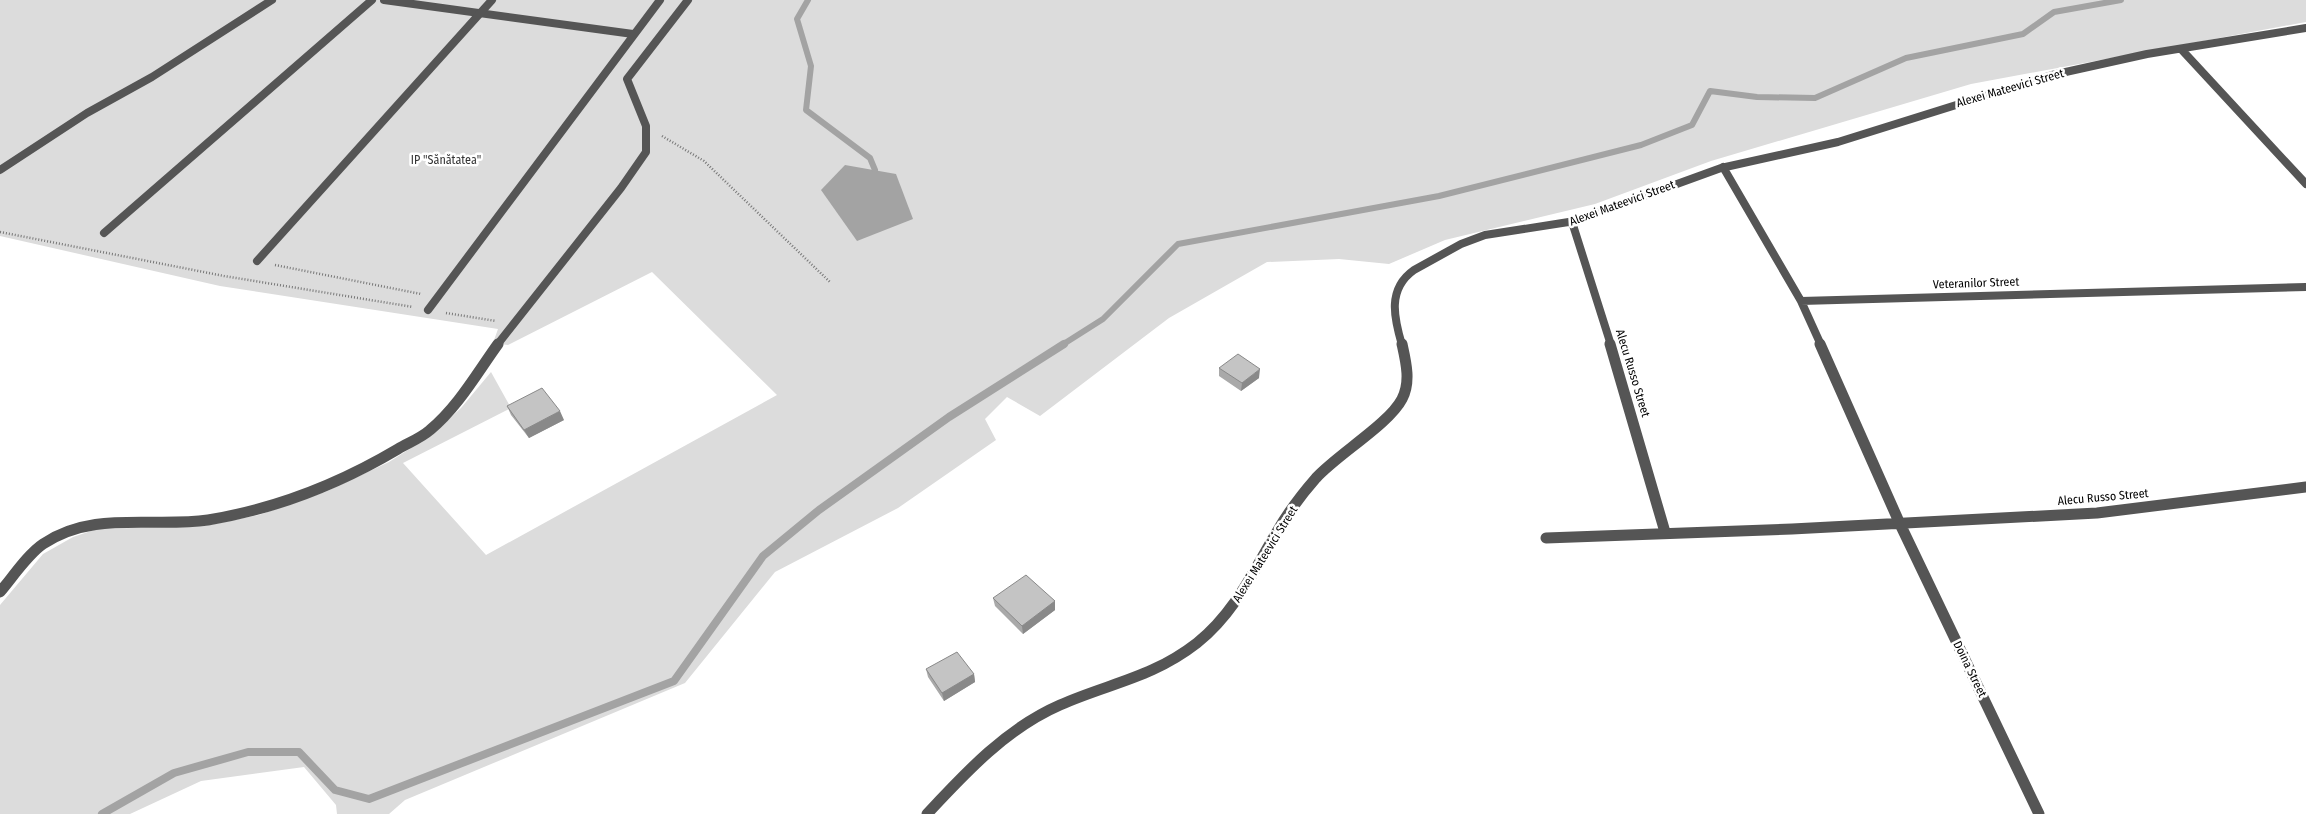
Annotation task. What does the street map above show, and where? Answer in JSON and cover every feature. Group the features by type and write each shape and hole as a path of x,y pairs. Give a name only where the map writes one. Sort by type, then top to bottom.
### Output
{"street":[{"path":"0,170 87,113 152,76 272,0"},
{"path":"104,233 372,0"},
{"path":"384,0 479,14 557,21 633,34"},
{"path":"257,261 492,0"},
{"path":"428,310 660,0"},
{"path":"0,592 41,545 70,529 99,523 206,520 262,509 315,491 375,462 430,430 456,402 512,324 621,188 646,152 646,126 627,79 688,0"},
{"name":"Alexei Mateevici Street","path":"927,814 990,751 1030,721 1054,707 1128,682 1180,654 1216,626 1241,596 1286,516 1329,464 1395,409 1404,396 1408,379 1407,362 1394,309 1394,299 1398,286 1407,275 1474,239 1572,222 1723,167 1825,146 1995,91 2056,74 2181,49 2306,28"},
{"path":"2181,49 2306,184"},
{"path":"1723,167 1801,301 1900,524"},
{"name":"Alecu Russo Street","path":"1572,222 1615,359 1664,532"},
{"name":"Veteranilor Street","path":"1801,301 2306,287"},
{"name":"Alecu Russo Street","path":"1546,538 1900,524 2097,513 2306,487"},
{"name":"Doina Street","path":"1900,524 2039,814"}],"path":[{"path":"646,126 704,162 831,283"},
{"path":"0,232 224,276 512,324"},
{"path":"257,261 438,297"}],"green space":[{"name":"IP \"Sănătatea\"","path":"0,0 2306,0 2306,22 1971,84 1711,161 1595,204 1445,240 1389,264 1339,259 1267,262 1169,318 1040,416 1007,397 985,419 996,440 898,508 775,572 685,683 405,800 389,814 337,814 336,805 304,767 201,781 130,814 0,814 0,605 43,554 73,537 97,529 205,526 259,515 325,492 389,462 433,434 461,408 491,372 511,408 403,463 486,555 777,395 652,272 508,345 493,343 498,329 220,286 0,236"}],"shaded area":[{"path":"845,165 896,174 913,219 857,241 821,190"}],"building":[{"path":"1238,354 1260,369 1242,383 1219,368"},
{"path":"542,388 560,411 524,430 507,406"},
{"path":"1026,575 1055,601 1022,626 993,598"},
{"path":"957,652 974,674 942,693 926,669"}],"waterway":[{"path":"808,0 797,19 811,66 806,110 870,158 875,170"},
{"path":"1062,345 1103,319 1178,244 1439,196 1641,145 1692,125 1710,91 1757,97 1815,98 1906,58 2023,34 2054,12 2121,0"},
{"path":"102,814 174,773 248,752 299,752 335,790 369,799 674,681 763,556 819,510 949,417 1064,344"}]}
